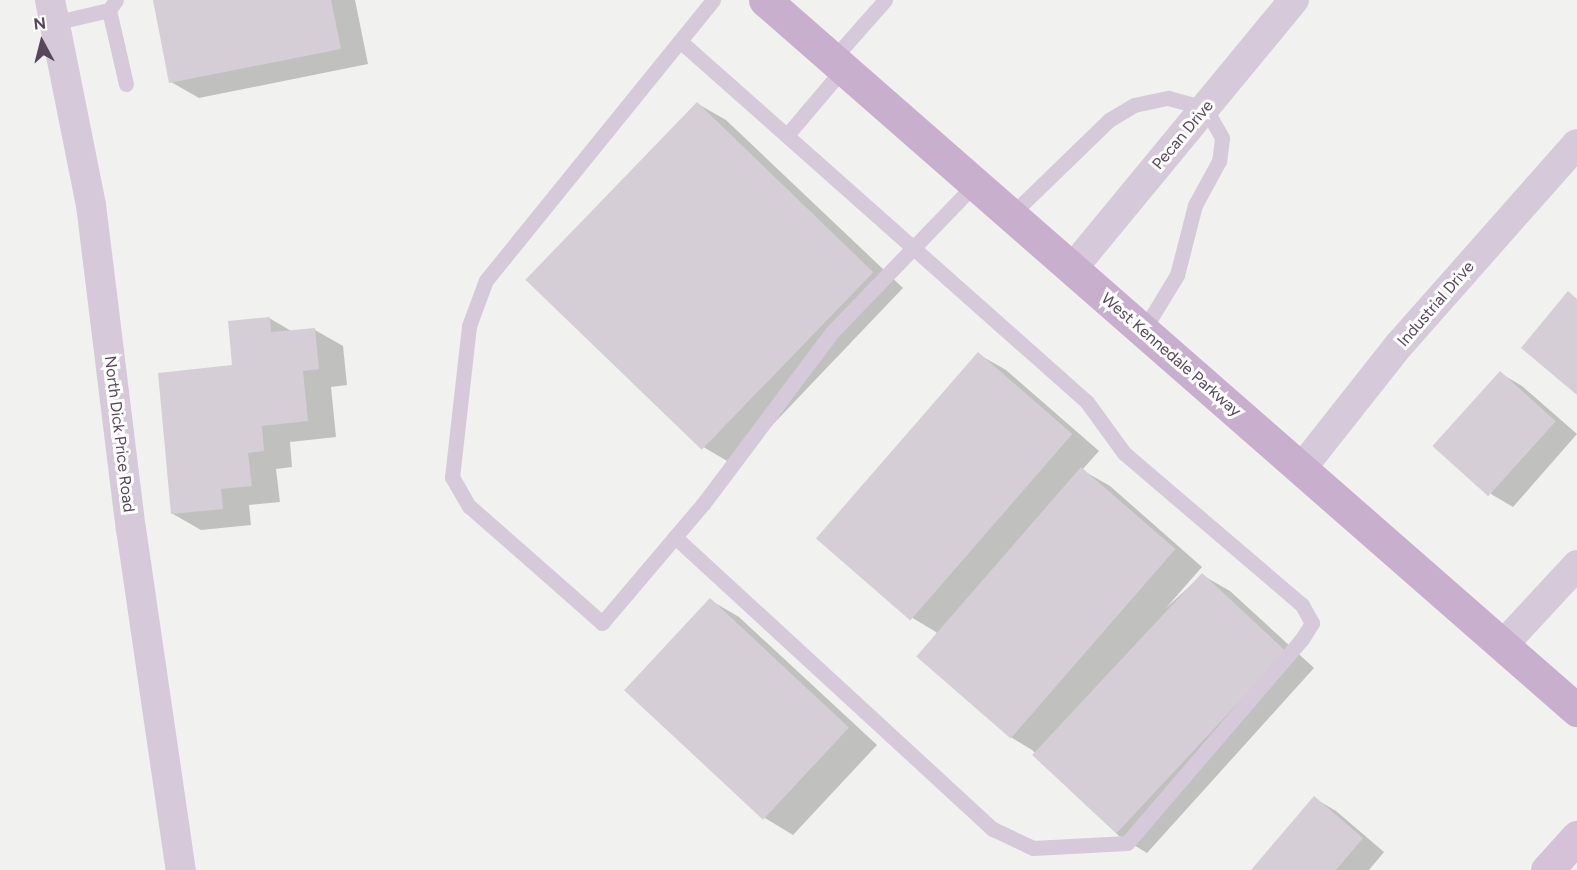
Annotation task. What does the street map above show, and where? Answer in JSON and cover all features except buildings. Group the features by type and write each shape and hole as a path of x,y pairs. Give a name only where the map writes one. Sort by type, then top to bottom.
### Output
{"main road":[{"name":"West Kennedale Parkway","path":"765,0 1577,710"}],"street":[{"name":"Pecan Drive","path":"1072,269 1294,0"},
{"name":"North Dick Price Road","path":"52,12 91,205 131,529 181,870"},
{"name":"Industrial Drive","path":"1301,469 1399,345 1577,144"},
{"path":"1503,645 1577,565"},
{"path":"1547,870 1577,837"}],"lane":[{"path":"713,0 486,280 469,326 452,477 469,506 602,623 675,537 832,332 916,249 974,185"},
{"path":"787,135 885,0"},
{"path":"52,12 113,5 126,84"},
{"path":"675,537 993,829 1033,848 1127,843 1302,639 1312,622 1302,605 1124,453 1087,402 680,40"},
{"path":"1010,216 1108,120 1134,105 1168,98 1205,108 1222,138 1219,161 1195,205 1177,275 1143,331"}]}
